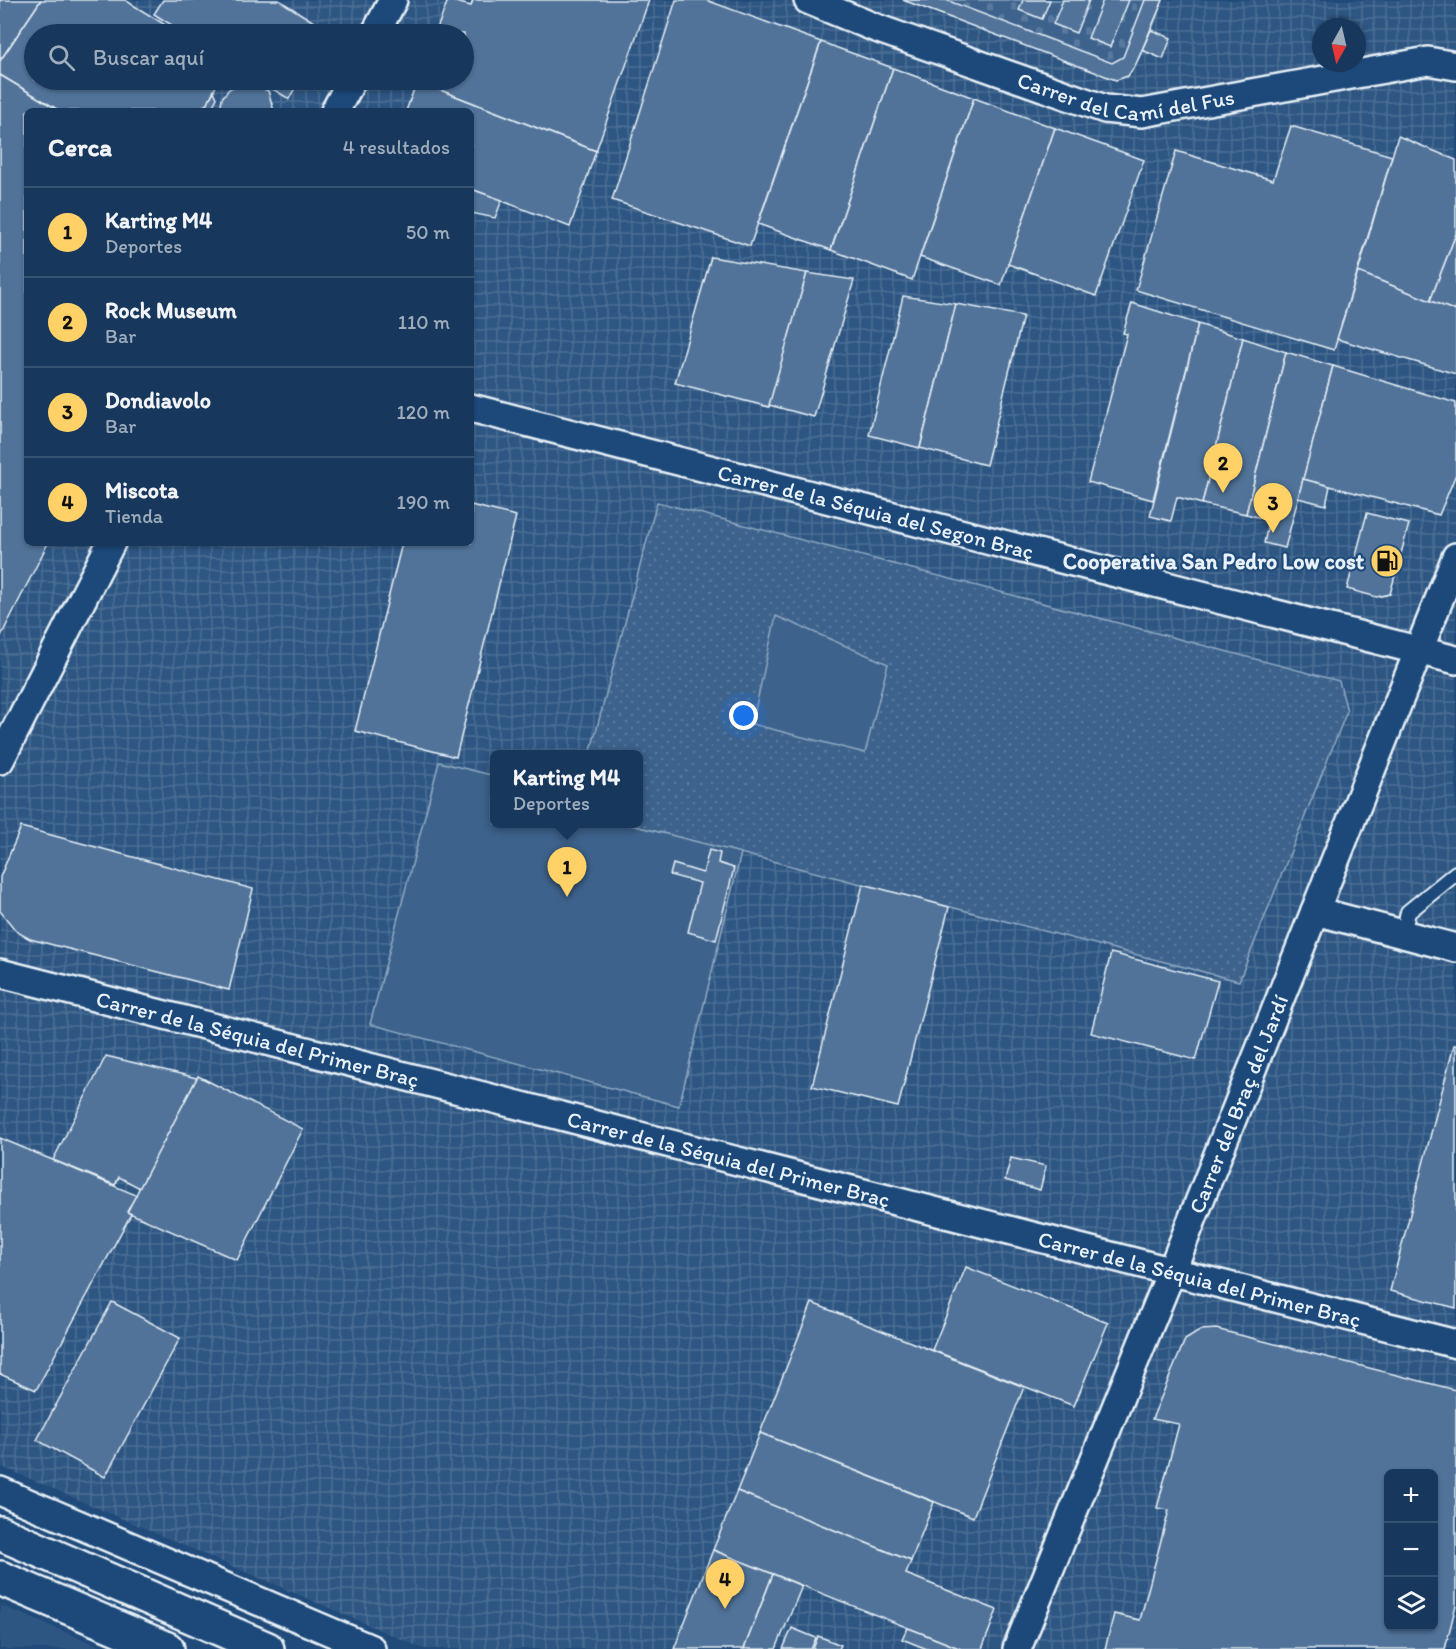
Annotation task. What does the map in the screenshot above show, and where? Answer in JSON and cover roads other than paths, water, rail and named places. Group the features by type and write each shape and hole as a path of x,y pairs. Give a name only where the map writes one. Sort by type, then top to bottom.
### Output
{"street":[{"path":"380,24 393,0"},
{"name":"Carrer del Camí del Fus","path":"807,0 1105,109 1142,113 1428,61 1456,66"},
{"path":"337,108 347,90"},
{"name":"Carrer de la Séquia del Segon Braç","path":"474,409 1456,660"},
{"path":"0,760 109,546"},
{"name":"Carrer del Braç del Jardí","path":"1017,1649 1172,1270 1456,557"},
{"path":"1315,911 1456,948"},
{"name":"Carrer de la Séquia del Primer Braç","path":"0,973 1456,1344"},
{"path":"0,1491 371,1649"},
{"path":"0,1533 267,1649"},
{"path":"0,1578 164,1647"}],"lane":[{"path":"1403,934 1408,912 1456,873"}],"place":[{"name":"Rock Museum","path":"1223,493"},
{"name":"Dondiavolo","path":"1273,533"},
{"name":"Cooperativa San Pedro Low cost","path":"1387,561"},
{"name":"Karting M4","path":"567,897"},
{"name":"Miscota","path":"725,1609"}]}
